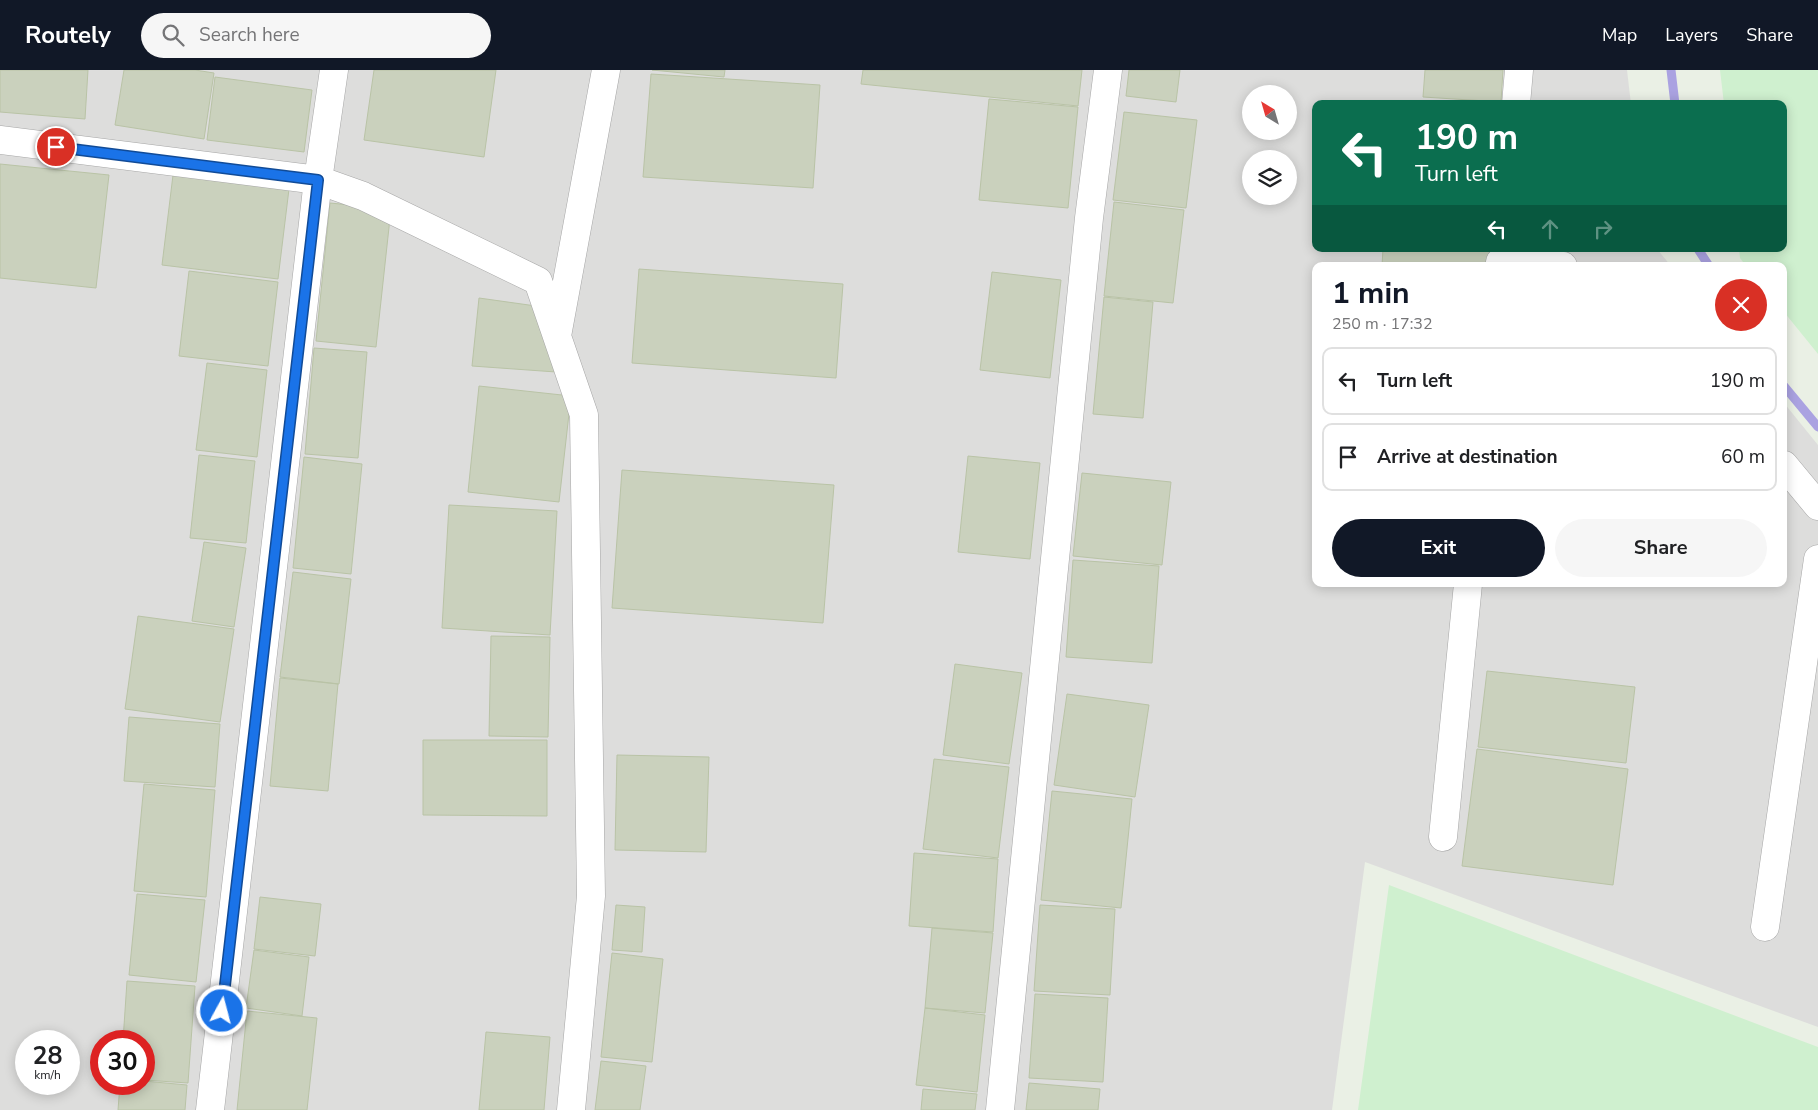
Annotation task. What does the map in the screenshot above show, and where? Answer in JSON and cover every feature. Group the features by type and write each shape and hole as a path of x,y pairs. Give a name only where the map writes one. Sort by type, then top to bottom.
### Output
{"street":[{"path":"210,1110 318,180 334,70"},
{"path":"557,337 606,70"},
{"path":"1000,1110 1090,218 1108,70"},
{"path":"1516,100 1519,70"},
{"path":"0,140 318,180 364,196 538,281 584,415 591,896 571,1110"},
{"path":"1500,259 1527,262"},
{"path":"1787,468 1818,506"},
{"path":"1765,927 1818,559"},
{"path":"1443,838 1468,587"}],"shaded area":[{"path":"0,70 1627,70 1631,100 1312,100 1312,252 1659,252 1668,262 1312,262 1312,587 1787,587 1787,407 1818,445 1818,1027 1365,862 1332,1110 0,1110"}],"green space":[{"path":"1720,70 1818,70 1818,354 1787,316 1787,262 1743,262 1740,258 1739,252 1787,252 1787,100 1724,100"},
{"path":"1389,885 1818,1047 1818,1110 1358,1110"}],"building":[{"path":"0,70 88,70 85,119 0,112"},
{"path":"124,70 195,70 214,73 204,139 115,125"},
{"path":"374,70 496,70 484,157 364,140"},
{"path":"652,70 725,70 724,77"},
{"path":"863,70 1082,70 1078,106 861,84"},
{"path":"1129,70 1180,70 1176,102 1126,96"},
{"path":"1425,70 1503,70 1501,100 1423,97"},
{"path":"651,74 820,85 813,188 643,177"},
{"path":"215,77 312,90 304,152 207,140"},
{"path":"989,99 1078,107 1068,208 979,200"},
{"path":"1124,112 1197,120 1186,208 1113,200"},
{"path":"0,164 109,175 96,288 0,278"},
{"path":"173,175 289,189 278,279 162,265"},
{"path":"1114,202 1184,210 1173,303 1104,296"},
{"path":"330,203 391,209 376,347 316,341"},
{"path":"1383,252 1490,252 1488,262 1382,262"},
{"path":"639,269 843,284 836,378 632,363"},
{"path":"189,271 278,282 268,366 179,356"},
{"path":"992,272 1061,280 1050,378 980,370"},
{"path":"1104,297 1153,302 1143,418 1093,414"},
{"path":"479,298 543,307 556,372 472,366"},
{"path":"314,348 367,352 358,458 305,454"},
{"path":"207,363 267,370 257,457 196,450"},
{"path":"479,386 571,396 559,502 468,492"},
{"path":"199,455 255,461 246,543 190,538"},
{"path":"968,456 1040,463 1030,559 958,552"},
{"path":"304,457 362,464 351,574 293,568"},
{"path":"622,470 834,485 823,623 612,608"},
{"path":"1082,473 1171,482 1162,565 1073,556"},
{"path":"449,505 557,511 550,635 442,628"},
{"path":"204,542 246,548 234,627 192,621"},
{"path":"1073,560 1159,566 1152,663 1066,657"},
{"path":"293,572 351,579 339,684 280,677"},
{"path":"138,616 234,629 220,722 125,709"},
{"path":"491,636 550,637 548,737 489,736"},
{"path":"955,664 1022,673 1009,764 943,755"},
{"path":"1487,671 1635,687 1626,763 1478,747"},
{"path":"280,678 338,684 328,791 270,786"},
{"path":"1067,694 1149,705 1135,797 1054,785"},
{"path":"129,717 220,724 215,787 124,781"},
{"path":"423,740 547,740 547,816 423,815"},
{"path":"1477,749 1628,769 1613,885 1462,866"},
{"path":"617,755 709,757 706,852 615,850"},
{"path":"934,759 1009,767 998,858 923,849"},
{"path":"144,784 215,790 206,897 134,891"},
{"path":"1052,791 1132,799 1121,908 1041,900"},
{"path":"914,853 998,859 993,932 909,926"},
{"path":"137,894 205,900 196,982 129,975"},
{"path":"260,897 321,904 315,956 254,949"},
{"path":"616,905 645,907 642,952 612,950"},
{"path":"1040,905 1115,909 1110,995 1034,991"},
{"path":"932,928 993,933 985,1013 925,1008"},
{"path":"254,950 309,957 302,1016 246,1008"},
{"path":"612,953 663,959 652,1062 601,1057"},
{"path":"127,981 195,986 188,1083 155,1081 155,1030 124,1030"},
{"path":"1035,994 1108,998 1103,1082 1029,1078"},
{"path":"925,1008 985,1015 977,1092 916,1085"},
{"path":"247,1011 317,1018 307,1110 237,1110"},
{"path":"486,1032 550,1037 544,1110 479,1110"},
{"path":"601,1061 646,1066 640,1110 595,1110"},
{"path":"155,1082 187,1085 185,1110 118,1110 119,1095 155,1095"},
{"path":"1029,1083 1100,1089 1098,1110 1026,1110"},
{"path":"923,1089 977,1094 975,1110 921,1110"}],"waterway":[{"path":"1671,70 1675,100"},
{"path":"1700,252 1706,262"},
{"path":"1787,390 1818,427"}],"route":[{"path":"56,147 318,180 222,1011"}]}
